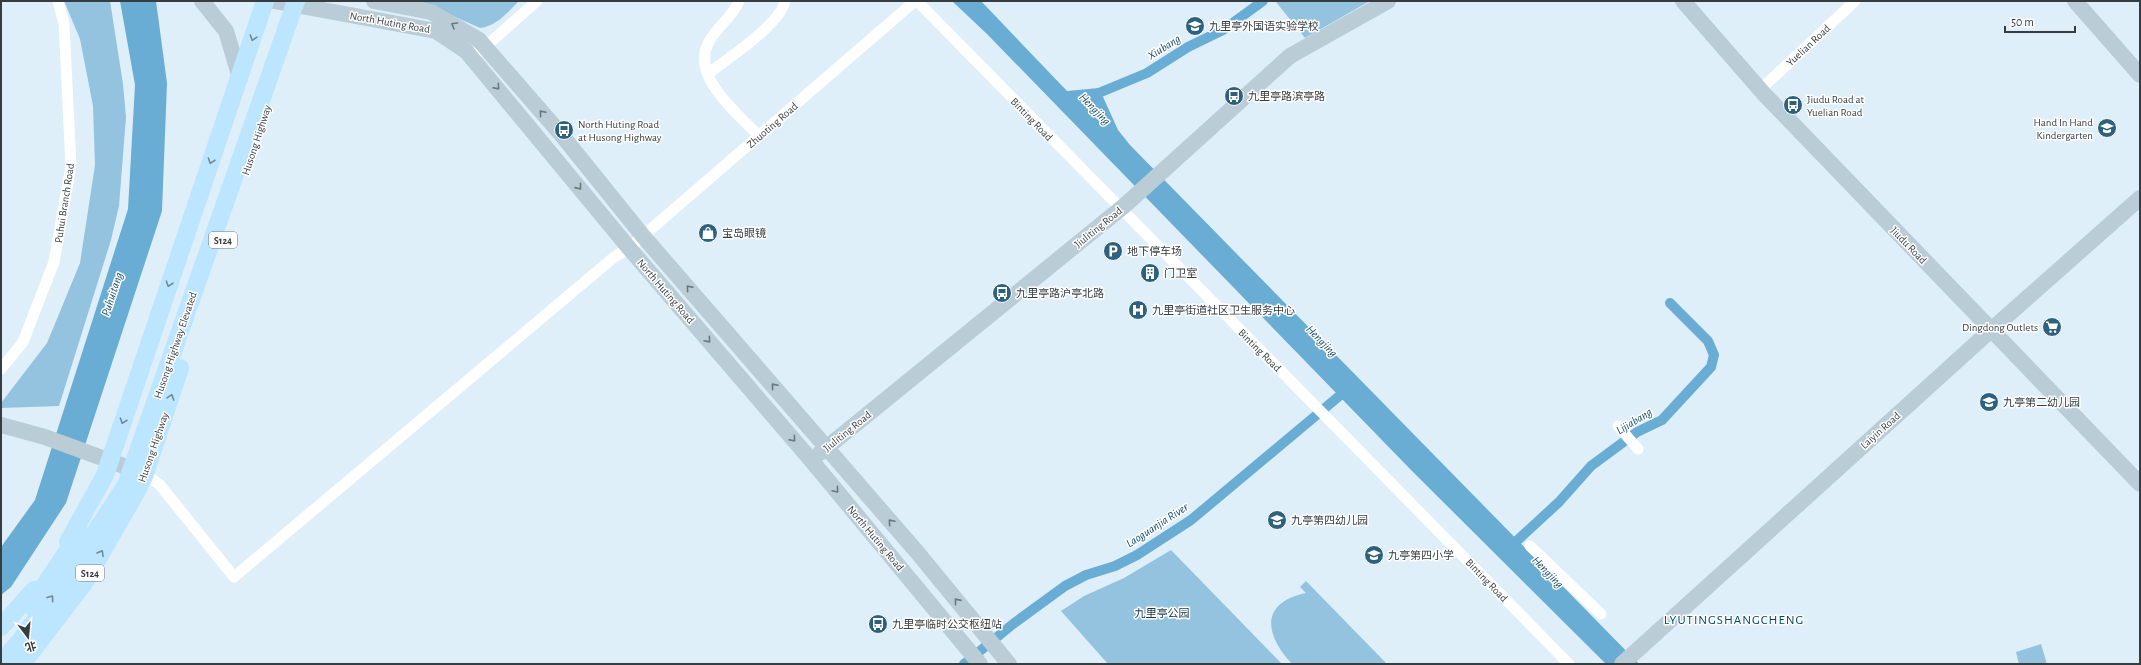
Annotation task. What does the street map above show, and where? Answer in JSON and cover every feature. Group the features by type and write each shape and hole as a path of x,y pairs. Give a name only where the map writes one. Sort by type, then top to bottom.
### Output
{"main road":[{"path":"1,627 51,572 104,475 265,1"},
{"name":"Husong Highway Elevated","path":"1,646 14,631 116,480 151,389 283,1"},
{"name":"Husong Highway","path":"22,664 84,583 145,474 300,3"},
{"name":"Husong Highway Elevated","path":"1,662 20,640 62,583 126,485 300,3"}],"street":[{"name":"Puhui Branch Road","path":"1,369 23,342 54,262 71,166 64,23 58,1"},
{"path":"202,1 226,31 240,78"},
{"name":"North Huting Road","path":"274,1 300,3 436,31 466,51 629,248 811,460 980,664"},
{"name":"North Huting Road","path":"374,1 431,12 478,40 560,133 643,236 827,447 1005,660"},
{"path":"471,57 485,48 537,1"},
{"path":"739,1 709,41 704,58 714,89 759,136"},
{"path":"708,74 775,21 784,8 785,1"},
{"name":"Zhuoting Road","path":"145,474 160,485 234,577 613,258 629,248 916,1"},
{"name":"Binting Road","path":"916,1 1568,664"},
{"name":"Jiuliting Road","path":"811,460 1121,209 1290,56 1388,1"},
{"name":"Jiudu Road","path":"1683,1 1760,90 2140,484"},
{"name":"Yuelian Road","path":"1760,90 1855,1"},
{"path":"2075,1 2140,75"},
{"name":"Laiyin Road","path":"1626,661 1991,330 2140,198"},
{"path":"1,425 45,437 145,474"},
{"path":"1618,426 1638,449"},
{"path":"1530,546 1601,614"}],"green space":[{"path":"64,1 110,1 123,84 126,117 119,206 111,240 59,406 1,408 1,403 47,343 80,263 95,165 93,106 80,39"},
{"path":"408,1 519,1 497,21 486,27 480,28 433,7"},
{"path":"1370,1 1305,38 1276,2"},
{"name":"九里亭公园","path":"1171,550 1282,664 1108,664 1061,611 1084,596 1124,578"},
{"path":"1306,581 1387,664 1292,664 1276,642 1272,631 1271,621 1274,612 1280,604 1291,598 1306,593 1300,587"},
{"path":"2041,644 2047,664 2019,664 2016,652"}],"water":[{"name":"Puhuitang","path":"120,1 156,1 167,83 162,211 66,503 11,587 1,595 1,547 35,500 128,209 135,85"},
{"name":"Hengjing","path":"952,1 981,1 1067,91 1099,88 1118,130 1130,145 1639,664 1606,664 1412,471 987,34"}],"waterway":[{"name":"Xiubang","path":"1089,97 1147,73 1188,47 1223,30 1263,1"},
{"name":"Lijiabang","path":"1508,549 1559,502 1591,466 1637,432 1662,420 1711,367 1714,355 1708,341 1670,303"},
{"name":"Laoguanjia River","path":"964,664 1013,624 1065,586 1086,575 1115,566 1137,555 1191,520 1350,387"}],"place":[{"name":"九里亭外国语实验学校","path":"1195,26"},
{"name":"九里亭路滨亭路","path":"1234,96"},
{"name":"Jiudu Road at Yuelian Road","path":"1793,105"},
{"name":"Hand In Hand Kindergarten","path":"2107,128"},
{"name":"North Huting Road at Husong Highway","path":"564,130"},
{"name":"宝岛眼镜","path":"708,233"},
{"name":"地下停车场","path":"1113,251"},
{"name":"门卫室","path":"1150,273"},
{"name":"九里亭路沪亭北路","path":"1002,293"},
{"name":"九里亭街道社区卫生服务中心","path":"1138,310"},
{"name":"Dingdong Outlets","path":"2052,327"},
{"name":"九亭第二幼儿园","path":"1989,402"},
{"name":"九亭第四幼儿园","path":"1277,520"},
{"name":"九亭第四小学","path":"1374,555"},
{"name":"九里亭临时公交枢纽站","path":"878,624"}],"district":[{"name":"LYUTINGSHANGCHENG","path":"1734,619"}]}
